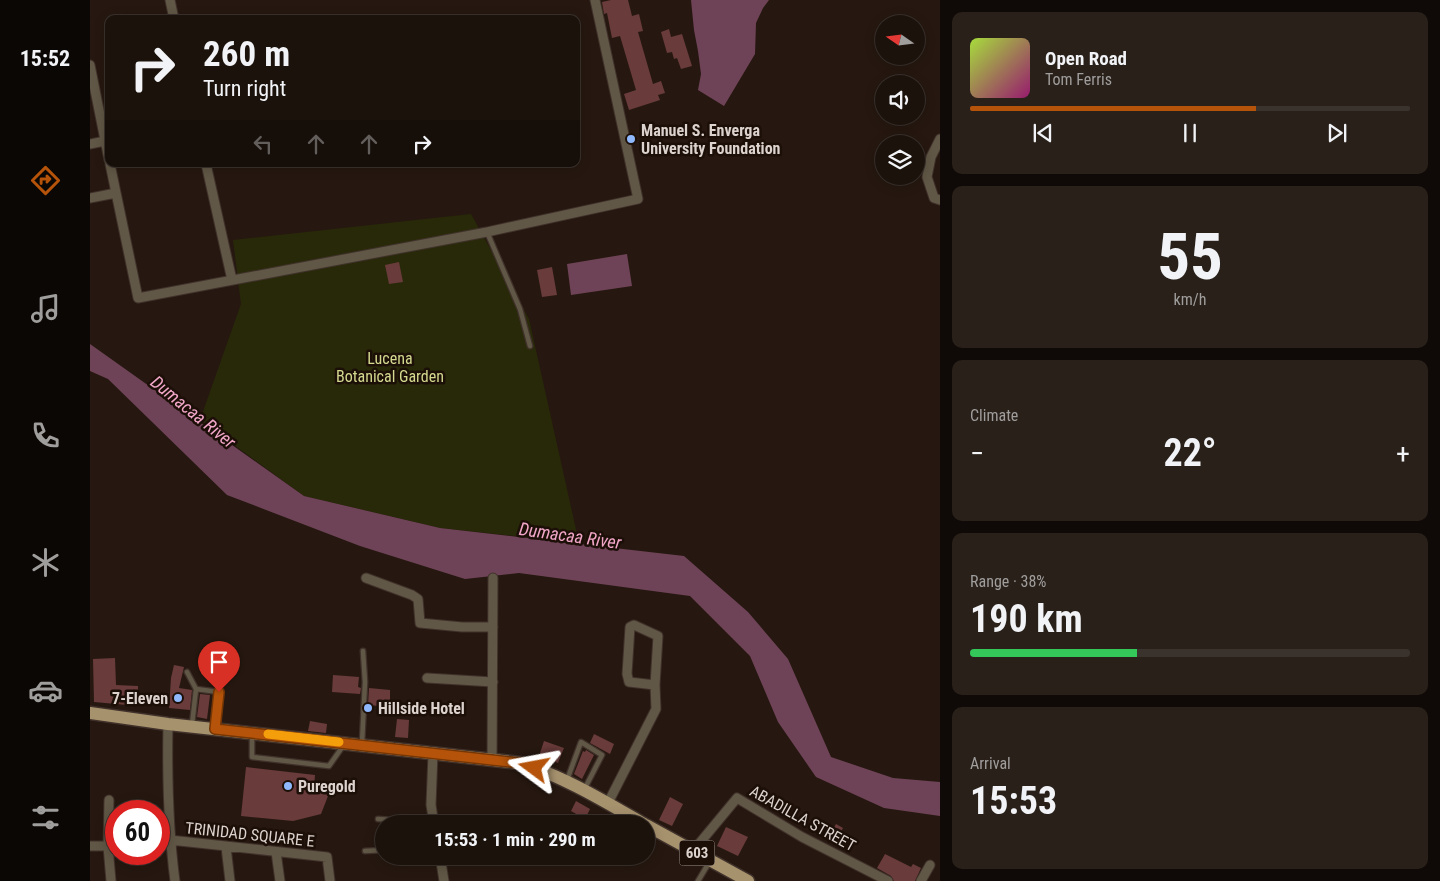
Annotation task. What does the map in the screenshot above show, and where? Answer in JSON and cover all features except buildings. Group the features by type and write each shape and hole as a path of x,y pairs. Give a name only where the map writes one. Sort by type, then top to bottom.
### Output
{"main road":[{"name":"603","path":"90,713 168,724 520,763 548,772 629,815"},
{"name":"603","path":"655,830 748,881"}],"street":[{"path":"170,0 173,15"},
{"path":"111,167 138,298 487,232 638,198 595,0"},
{"path":"90,65 92,87 105,141 90,144"},
{"path":"940,138 931,157 928,177 934,198 940,200"},
{"path":"931,157 940,161"},
{"path":"207,167 232,280"},
{"path":"90,198 116,193"},
{"path":"366,578 418,599 420,623 493,628"},
{"path":"492,760 493,578"},
{"path":"608,803 656,709 658,636 634,625 630,627 627,674 629,682 656,685"},
{"path":"427,678 493,682"},
{"path":"168,724 168,800"},
{"path":"433,753 431,805 433,815"},
{"name":"ABADILLA STREET","path":"693,851 737,798 802,836 888,881"},
{"path":"170,840 175,881"},
{"name":"TRINIDAD SQUARE E","path":"170,840 327,858 330,881"},
{"path":"90,846 105,846"},
{"path":"226,847 230,881"},
{"path":"276,852 280,881"},
{"path":"110,865 111,881"},
{"path":"441,865 444,881"},
{"path":"921,881 930,865"}],"lane":[{"path":"487,232 520,309 530,346"},
{"path":"362,745 365,682 363,651"},
{"path":"187,672 196,689 191,726"},
{"path":"196,689 219,692 215,729"},
{"path":"252,733 252,757 329,766 345,743"},
{"path":"566,781 581,742 602,755 584,790"},
{"path":"365,851 375,850"},
{"path":"698,881 710,860"}],"green space":[{"name":"Lucena Botanical Garden","path":"471,214 529,319 579,543 440,528 304,496 200,420 241,304 233,240"}],"shaded area":[{"path":"691,0 769,0 756,23 755,54 724,106 698,90 701,74"},
{"path":"627,254 632,286 571,295 567,264"},
{"path":"90,344 304,496 440,528 684,556 748,612 788,659 831,757 893,778 940,782 940,816 884,808 816,777 778,722 750,656 690,596 519,573 465,579 360,546 227,495 108,379 90,371"}],"slow traffic":[{"path":"268,734 339,742"}],"place":[{"name":"Manuel S. Enverga University Foundation","path":"631,139"},
{"name":"7-Eleven","path":"178,698"},
{"name":"Hillside Hotel","path":"368,708"},
{"name":"Puregold","path":"288,786"}],"route":[{"path":"219,692 215,729 520,763 534,768"}],"water label":[{"name":"Dumacaa River","path":"193,412"},
{"name":"Dumacaa River","path":"570,536"}]}
